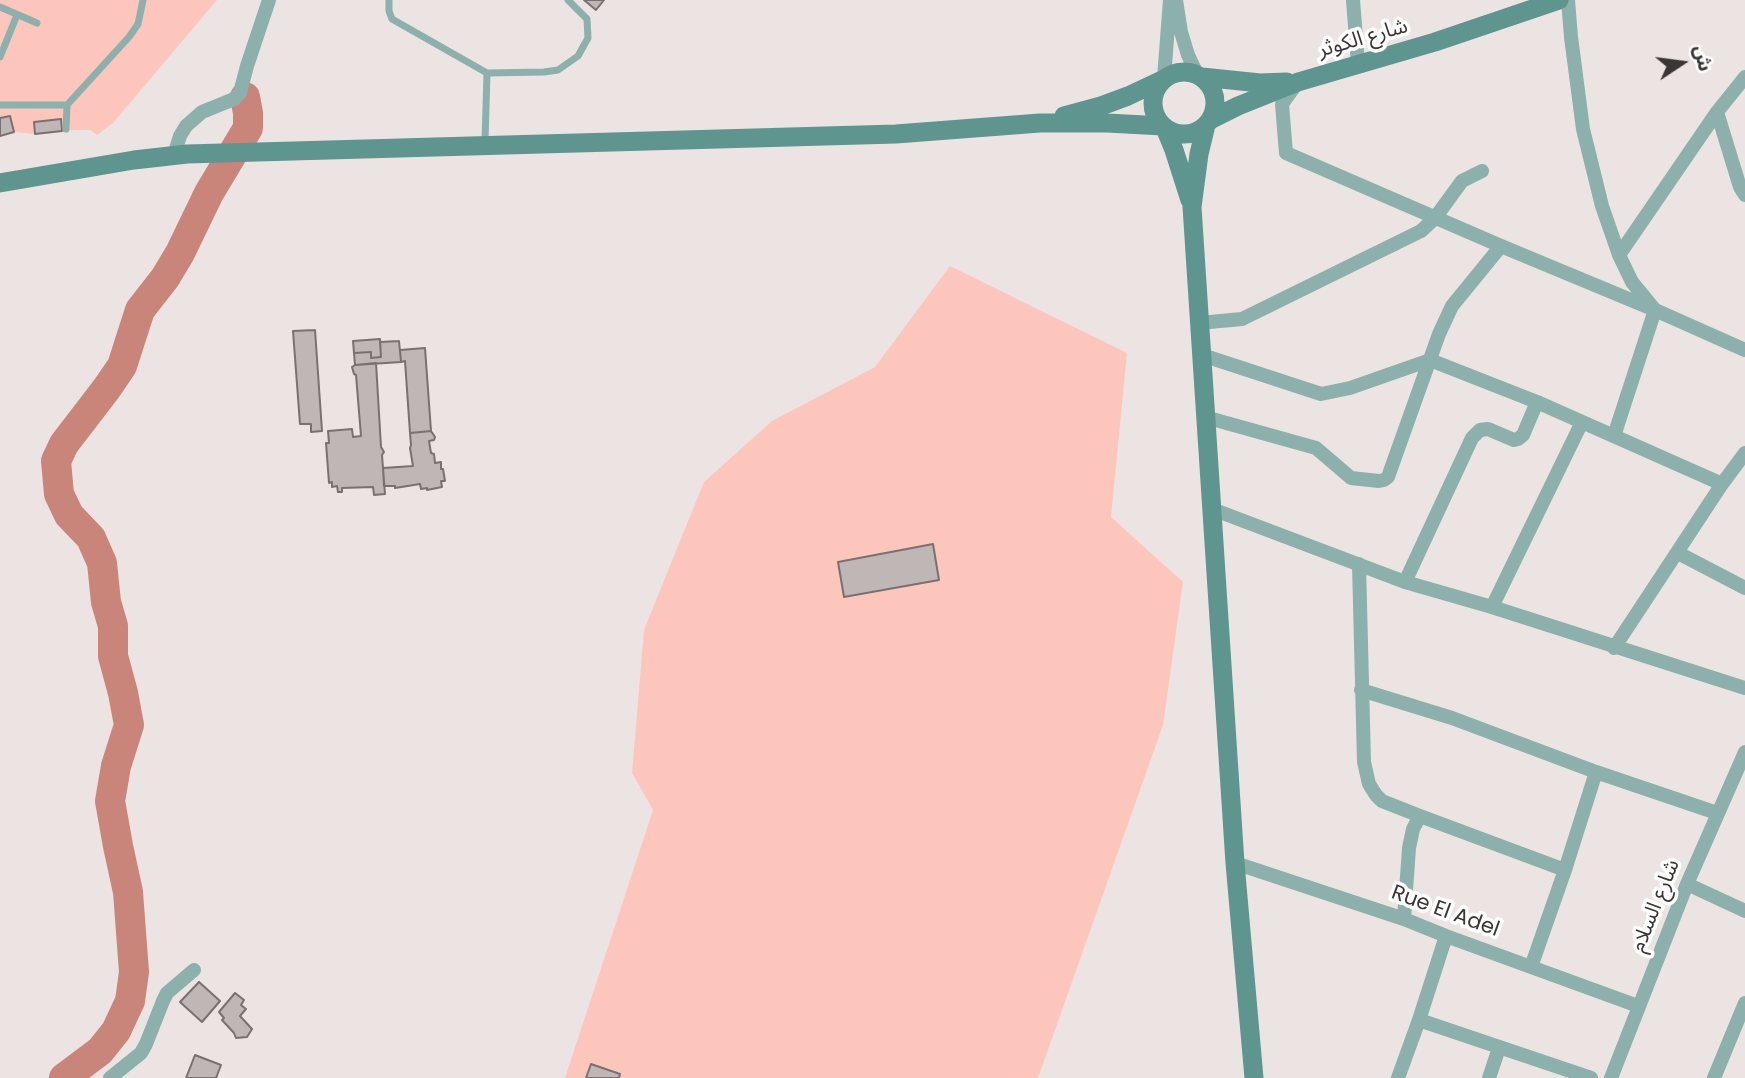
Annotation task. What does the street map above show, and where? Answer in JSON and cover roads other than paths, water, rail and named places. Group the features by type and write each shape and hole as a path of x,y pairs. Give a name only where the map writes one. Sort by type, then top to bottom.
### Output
{"main road":[{"name":"شارع الكوثر","path":"1298,82 1435,42 1559,0"},
{"path":"1040,123 1128,96 1180,71 1260,83 1298,82"},
{"path":"1199,75 1209,83 1215,101 1199,154 1192,207 1235,863 1254,1078"},
{"path":"1163,79 1156,89 1153,109 1174,150 1192,207"},
{"path":"0,183 134,160 267,151 896,134 1040,123 1107,123 1164,127 1182,134 1199,131 1238,106 1298,82"}],"street":[{"path":"181,155 180,136 186,126 202,112 234,99 240,93 269,0"},
{"path":"1163,79 1170,0"},
{"path":"1176,0 1184,44 1199,75"},
{"path":"1353,0 1358,64"},
{"path":"1568,0 1583,129 1602,206 1632,282 1655,310"},
{"path":"1619,254 1745,77"},
{"path":"1298,82 1282,104 1286,153 1745,350"},
{"path":"1717,113 1740,187 1745,195"},
{"path":"1199,323 1242,319 1421,231 1435,218 1462,181 1482,171"},
{"path":"1205,417 1316,448 1351,478 1379,481 1388,477 1438,334 1452,306 1501,246"},
{"path":"1614,436 1655,310"},
{"path":"1202,355 1321,394 1350,388 1430,360 1537,402 1722,484"},
{"path":"1405,582 1472,439 1480,430 1488,429 1514,440 1518,439 1523,435 1537,402"},
{"path":"1492,607 1582,422"},
{"path":"1614,648 1745,453"},
{"path":"1212,509 1405,582 1745,688"},
{"path":"1678,553 1745,588"},
{"path":"1359,564 1364,762 1369,784 1382,801 1565,870"},
{"path":"1361,690 1452,718 1596,772 1717,813"},
{"name":"شارع السلام","path":"1611,1078 1687,884 1745,752"},
{"path":"1531,967 1596,772"},
{"path":"1404,919 1409,848 1419,816"},
{"name":"Rue El Adel","path":"1235,863 1404,919 1638,1006"},
{"path":"1687,884 1745,911"},
{"path":"1398,1078 1446,936"},
{"path":"110,1078 141,1053 167,993 194,970"},
{"path":"1714,1078 1745,1003"},
{"path":"1419,1020 1591,1078"},
{"path":"1489,1078 1499,1048"}],"lane":[{"path":"66,129 67,105 138,24 143,0"},
{"path":"389,0 392,19 487,73 558,70 578,56 588,38 587,19 568,0"},
{"path":"0,7 37,23"},
{"path":"0,57 17,15"},
{"path":"485,145 487,73"},
{"path":"0,105 67,105"}],"waterway":[{"path":"64,1078 100,1051 116,1031 130,1001 134,972 128,892 110,801 116,766 129,725 113,656 113,626 106,602 102,563 91,538 69,515 59,494 56,461 64,444 122,366 140,310 180,253 209,193 248,128 245,97"}]}
